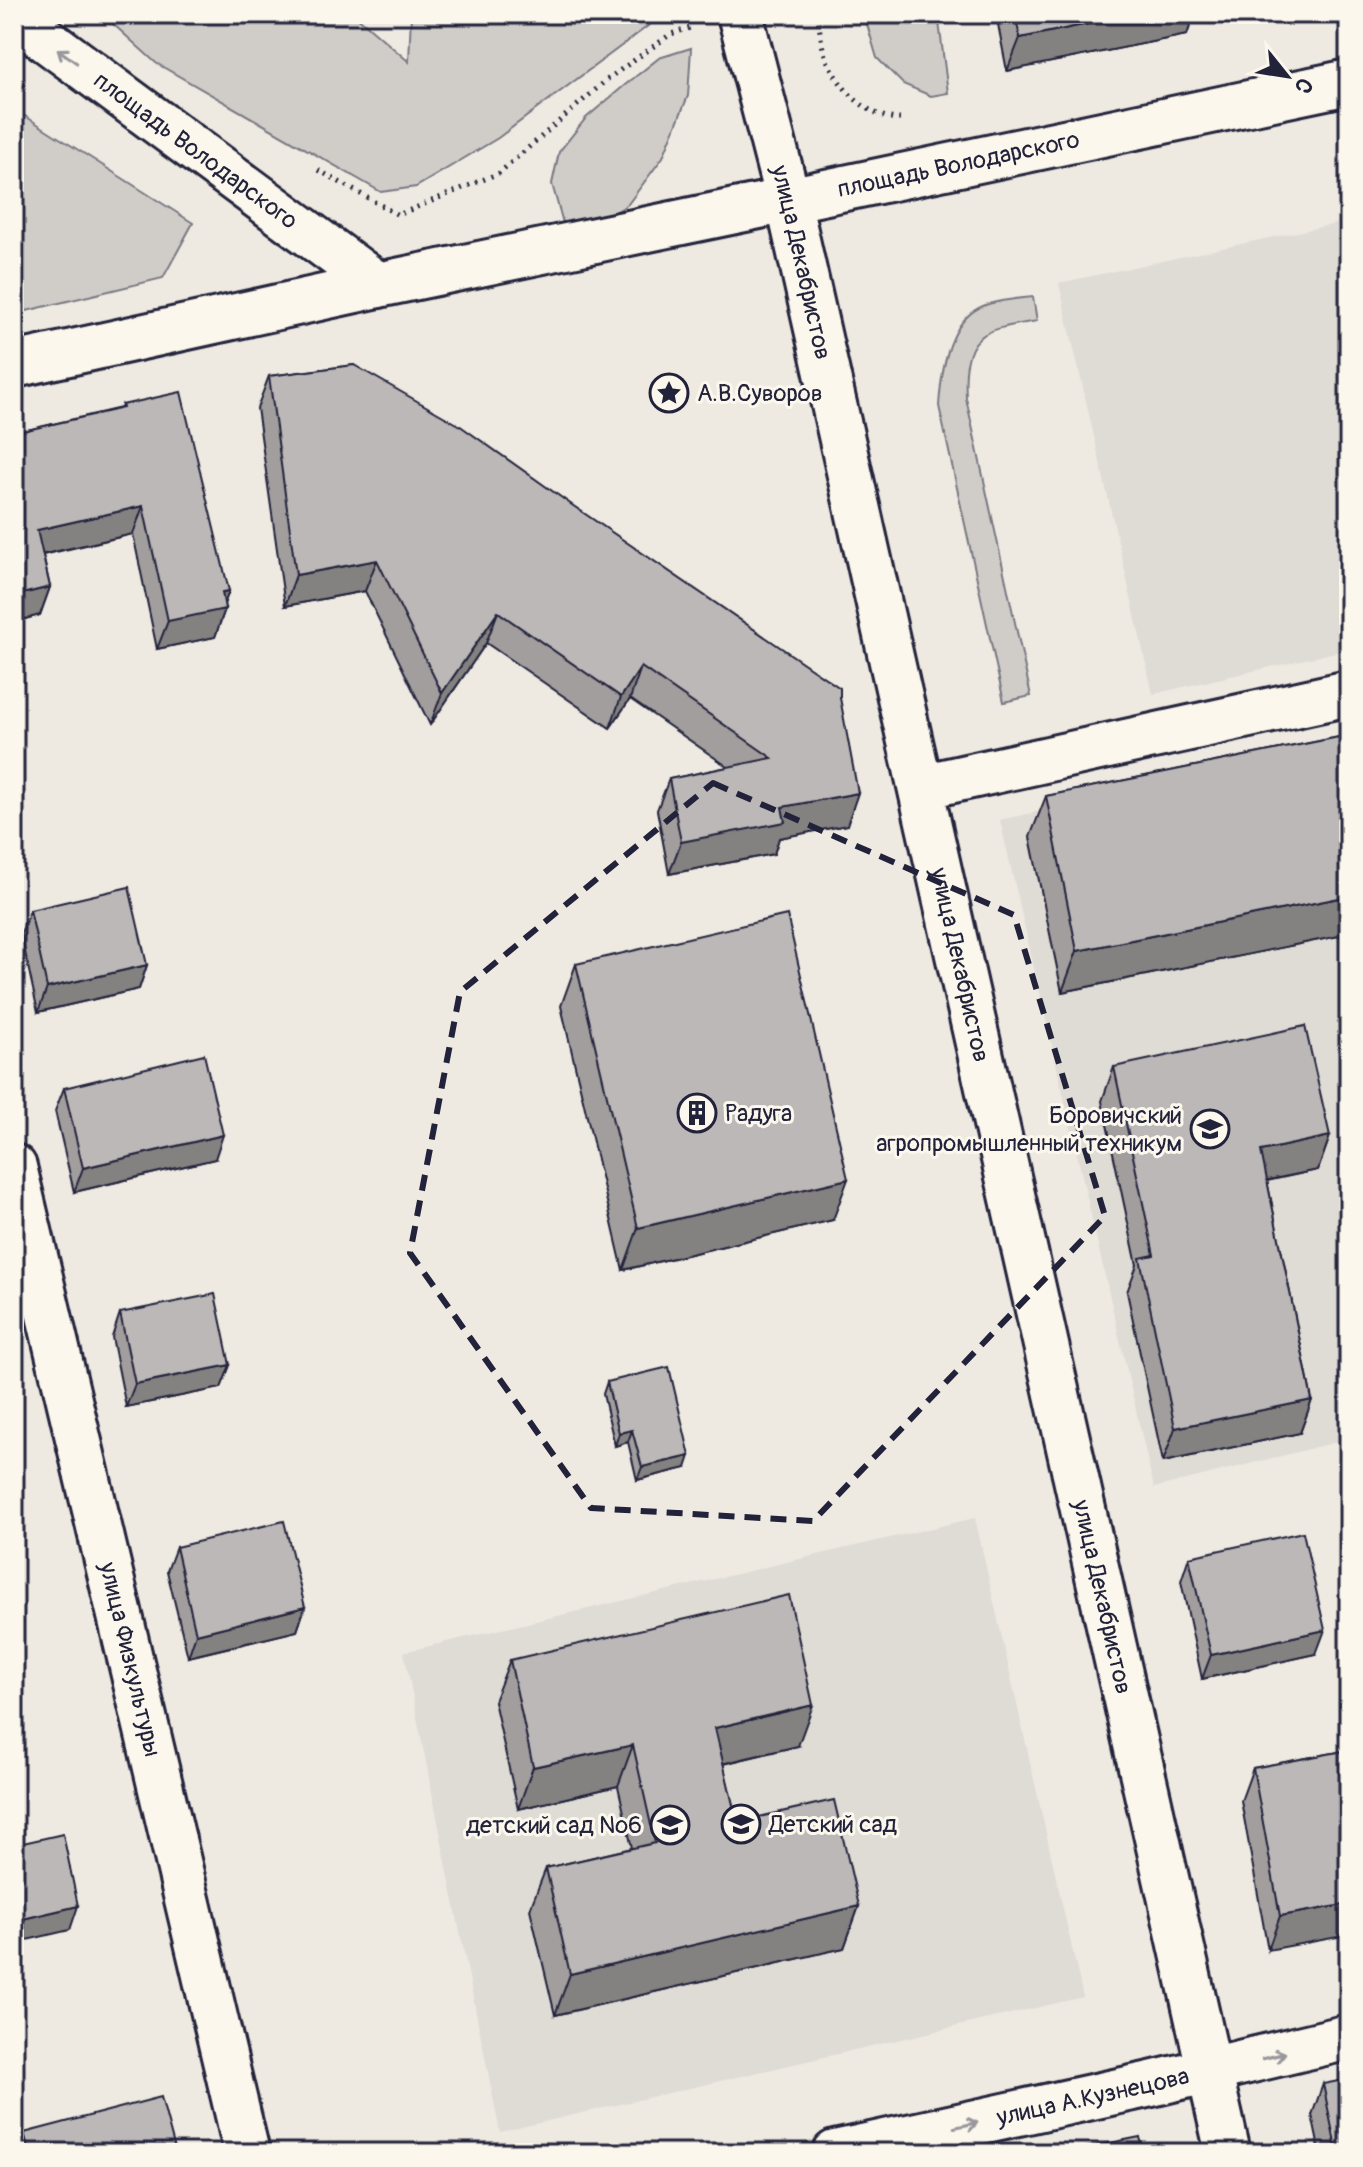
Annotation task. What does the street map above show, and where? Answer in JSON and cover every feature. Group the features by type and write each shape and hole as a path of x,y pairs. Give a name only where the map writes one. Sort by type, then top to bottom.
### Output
{"main road":[{"name":"улица Декабристов","path":"740,14 788,200 1228,2153"},
{"name":"площадь Володарского","path":"14,16 378,285"},
{"name":"площадь Володарского","path":"14,365 378,285 1349,82"},
{"path":"921,787 1349,693"},
{"name":"улица Физкультуры","path":"14,1167 247,2153"},
{"name":"улица А.Кузнецова","path":"835,2153 1211,2071 1349,2037"}],"path":[{"path":"315,168 398,215 499,173 609,78 671,34 740,14"},
{"path":"817,14 826,57 850,96 884,119 914,120"}],"highlighted area":[{"path":"713,783 1014,915 1105,1216 813,1521 591,1508 410,1253 460,992"}],"shaded area":[{"path":"102,14 354,14 409,62 411,14 664,14 498,138 416,187 381,192 156,63"},
{"path":"864,14 938,14 948,93 931,96 903,84 877,58"},
{"path":"691,48 688,96 663,157 628,204 602,221 565,230 552,184 559,152 586,118 659,58"},
{"path":"14,109 193,223 163,278 14,314"},
{"path":"1349,221 1349,649 1153,694 1059,283"},
{"path":"1033,297 1037,321 1000,328 981,337 971,350 966,374 966,398 1031,696 1004,702 939,406 949,349 962,323 983,306"},
{"name":"Боровичский агропромышленный техникум","path":"1349,742 1349,1439 1154,1488 1000,820"},
{"name":"Детский сад","path":"975,1518 1083,1997 500,2132 404,1652"}],"building":[{"path":"1015,14 1136,14 1020,38"},
{"path":"354,365 459,425 840,688 858,793 782,807 785,822 681,842 669,779 772,758 641,667 621,697 498,612 442,693 377,560 296,575 269,376"},
{"path":"181,392 229,591 222,592 225,609 168,621 143,506 37,530 50,587 14,596 14,433"},
{"path":"1349,735 1349,896 1077,951 1046,796"},
{"path":"129,887 147,965 47,988 30,910"},
{"name":"Радуга","path":"787,915 848,1179 638,1228 576,964"},
{"path":"1305,1026 1330,1136 1261,1151 1312,1400 1175,1428 1140,1258 1154,1255 1114,1067"},
{"path":"204,1054 223,1135 83,1168 64,1088"},
{"path":"215,1294 230,1365 135,1384 120,1313"},
{"path":"669,1367 690,1456 642,1467 632,1430 619,1433 607,1382"},
{"path":"284,1521 305,1607 196,1634 176,1547"},
{"path":"1303,1532 1325,1630 1211,1655 1189,1557"},
{"path":"789,1595 813,1705 715,1728 737,1822 834,1800 859,1906 570,1974 546,1868 655,1843 633,1745 533,1767 510,1660"},
{"path":"1349,1750 1349,1904 1280,1916 1253,1768"},
{"path":"63,1834 78,1906 14,1921 14,1845"},
{"path":"1349,2079 1349,2153 1337,2153 1323,2084"},
{"path":"161,2097 176,2153 30,2153 24,2133"},
{"path":"1140,2137 1144,2153 1060,2153"}],"place":[{"name":"А.В.Суворов","path":"669,393"},
{"name":"Радуга","path":"697,1113"},
{"name":"Боровичский агропромышленный техникум","path":"1210,1129"},
{"name":"Детский сад","path":"741,1824"},
{"name":"детский сад №6","path":"670,1825"}]}
